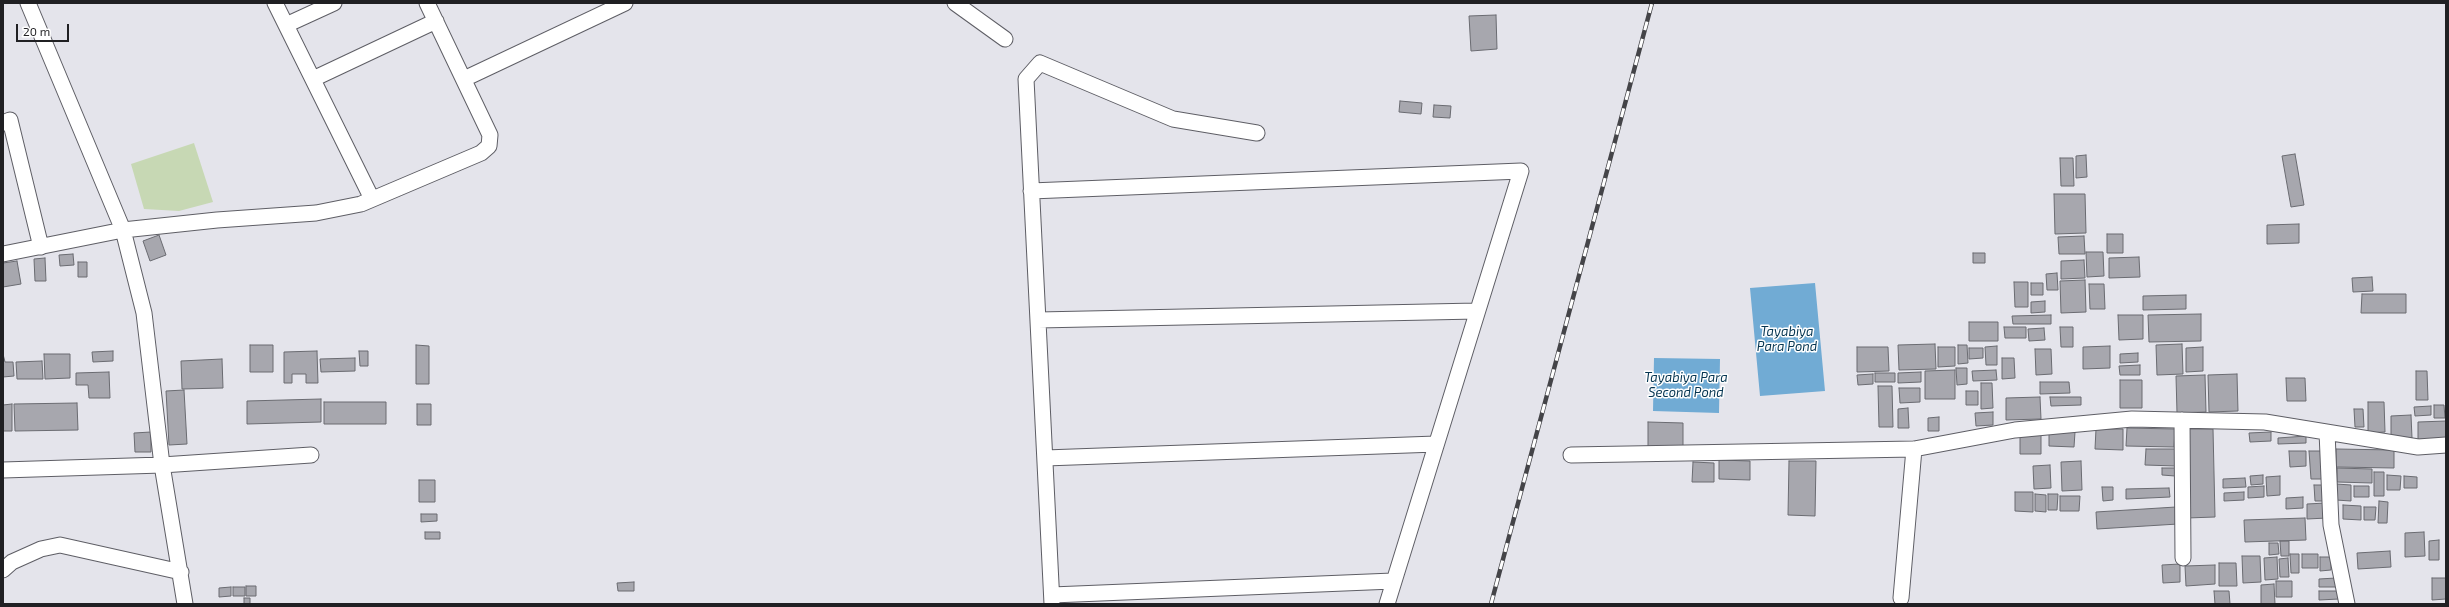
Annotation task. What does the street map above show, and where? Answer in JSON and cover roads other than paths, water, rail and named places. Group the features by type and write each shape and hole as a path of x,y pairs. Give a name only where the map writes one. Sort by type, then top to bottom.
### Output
{"street":[{"path":"28,3 123,230 144,313 162,466 185,604"},
{"path":"275,3 372,199"},
{"path":"286,25 334,3"},
{"path":"3,254 123,230 217,220 316,213 361,204 481,153 489,146 490,135 428,3"},
{"path":"464,79 625,3"},
{"path":"955,3 1005,39"},
{"path":"313,78 436,21"},
{"path":"1257,133 1173,119 1040,63 1026,79 1052,599 1393,581"},
{"path":"3,122 10,120 41,247"},
{"path":"1031,191 1521,171 1387,604"},
{"path":"1038,320 1477,311"},
{"path":"1571,455 1914,449 2015,430 2132,419 2265,422 2418,447 2446,445"},
{"path":"2182,420 2184,558"},
{"path":"2327,432 2331,525 2347,604"},
{"path":"1045,458 1436,444"},
{"path":"1901,598 1914,449"},
{"path":"3,470 162,466 311,455"},
{"path":"3,570 12,562 41,549 60,545 180,572"}],"water":[{"name":"Tayabiya Para Pond","path":"1815,283 1825,391 1760,396 1750,288"},
{"name":"Tayabiya Para Second Pond","path":"1654,358 1720,359 1719,413 1653,411"}],"railway":[{"path":"1491,604 1652,3"}]}
